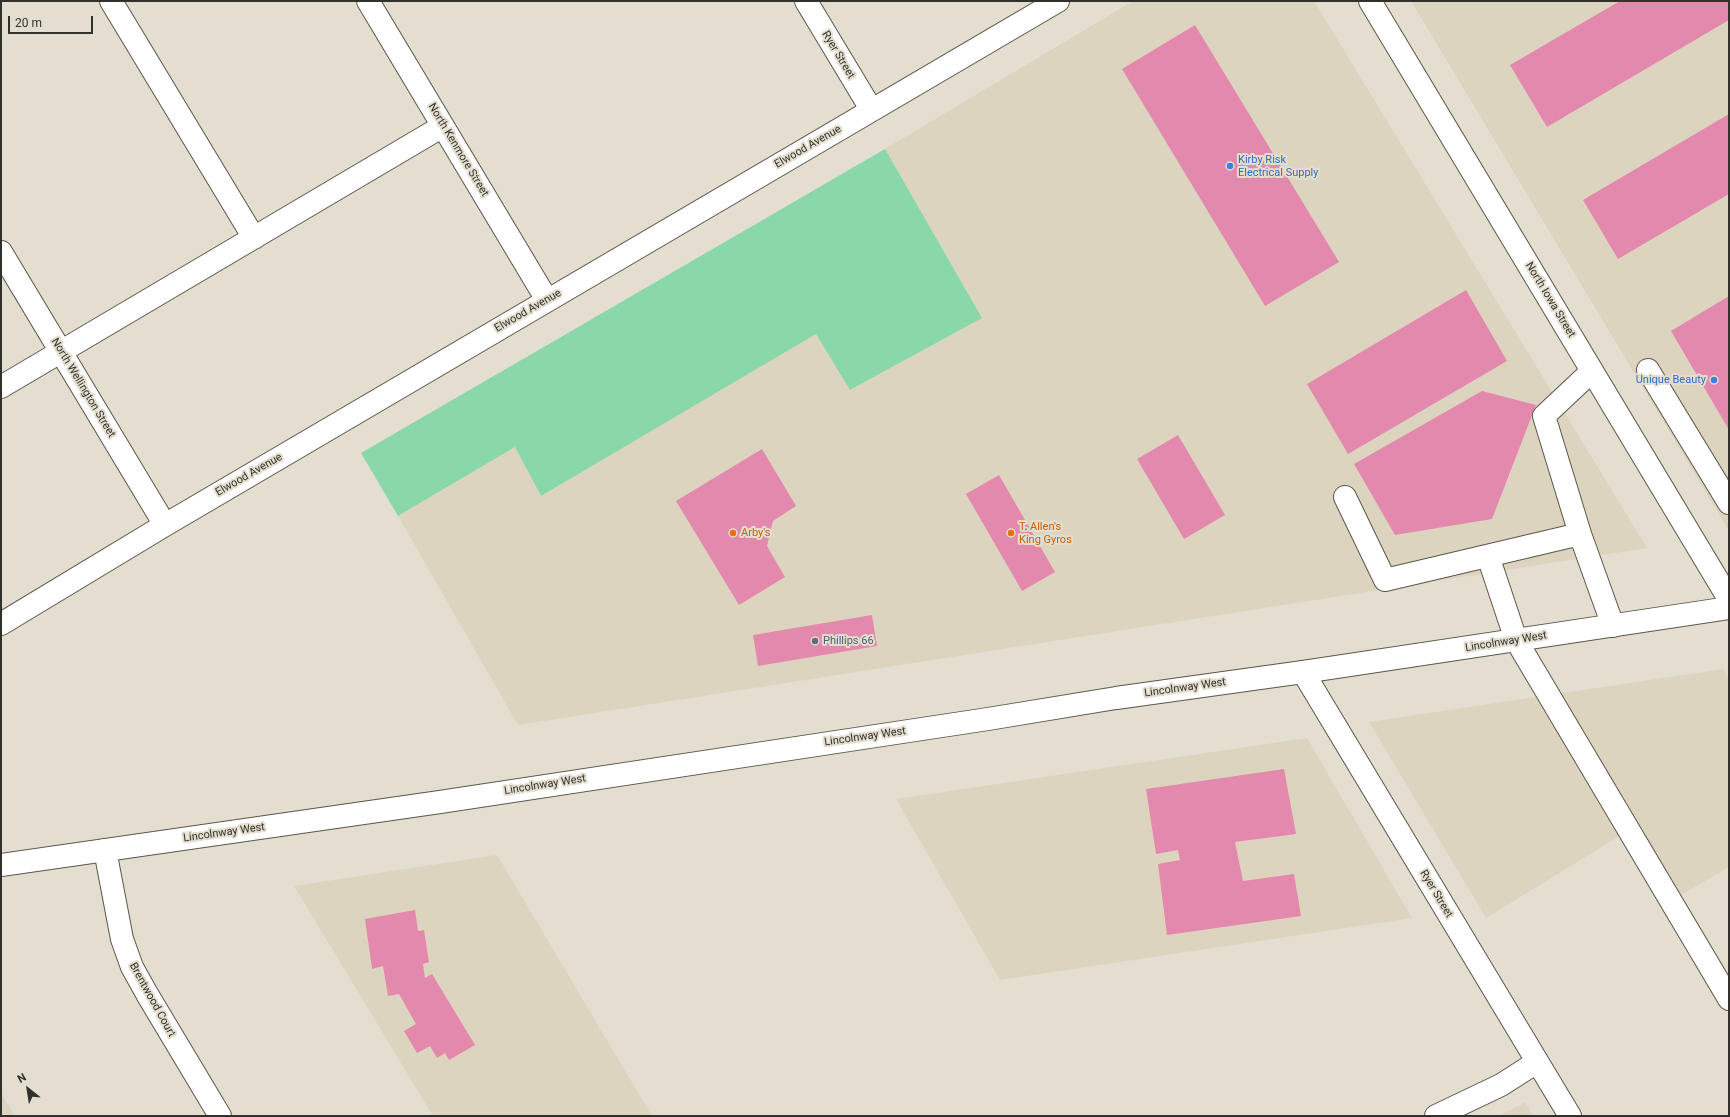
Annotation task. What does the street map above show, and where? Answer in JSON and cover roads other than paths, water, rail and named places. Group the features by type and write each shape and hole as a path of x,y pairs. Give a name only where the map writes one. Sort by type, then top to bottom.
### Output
{"street":[{"path":"111,1 254,238"},
{"name":"North Kenmore Street","path":"368,1 547,300"},
{"name":"Ryer Street","path":"806,1 871,110"},
{"name":"Elwood Avenue","path":"1,624 165,525 1058,1"},
{"name":"North Iowa Street","path":"1370,1 1729,599"},
{"path":"1,387 443,126"},
{"name":"North Wellington Street","path":"1,252 165,525"},
{"path":"1648,370 1729,503"},
{"path":"1592,371 1544,416 1580,534 1613,626"},
{"path":"1345,497 1385,580 1580,534"},
{"path":"1488,556 1516,640 1729,998"},
{"name":"Lincolnway West","path":"1,865 440,802 988,719 1116,698 1303,672 1729,608"},
{"name":"Ryer Street","path":"1303,672 1570,1116"},
{"name":"Brentwood Court","path":"105,850 122,939 132,967 220,1116"},
{"path":"1436,1116 1501,1085 1537,1062"}],"place":[{"name":"Kirby Risk Electrical Supply","path":"1230,166"},
{"name":"Unique Beauty","path":"1714,380"},
{"name":"Arby's","path":"733,533"},
{"name":"T. Allen's King Gyros","path":"1011,533"},
{"name":"Phillips 66","path":"815,641"}]}
